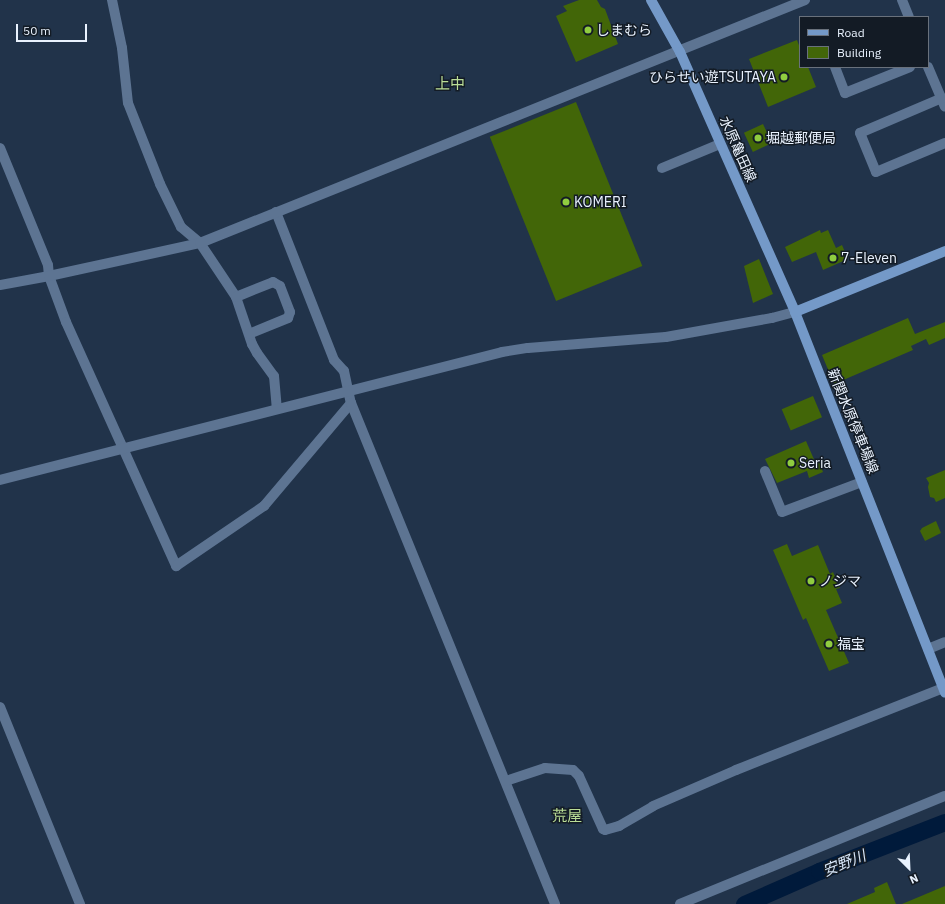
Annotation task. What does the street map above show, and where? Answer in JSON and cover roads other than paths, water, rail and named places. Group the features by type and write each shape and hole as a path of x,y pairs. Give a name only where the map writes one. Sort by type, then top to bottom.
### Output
{"main road":[{"name":"水原亀田線","path":"651,0 680,52 795,312"},
{"path":"795,312 945,251"},
{"name":"新関水原停車場線","path":"795,312 944,690"}],"street":[{"path":"112,0 122,48 128,103 160,184 181,227 200,243 236,297 257,353 274,376 277,409"},
{"path":"0,284 49,276 200,243 680,52 805,0"},
{"path":"902,0 909,16"},
{"path":"835,68 846,93 908,68"},
{"path":"928,68 943,103 860,133 876,172 945,143"},
{"path":"662,168 720,144"},
{"path":"0,148 48,265 49,276 66,322 176,566 264,506 351,403"},
{"path":"276,212 334,360 344,371 351,403 555,904"},
{"path":"236,297 273,282 280,286 290,312 288,318 249,334"},
{"path":"0,480 502,352 666,337 772,318 795,312"},
{"path":"765,472 782,512 862,482"},
{"path":"928,649 945,642"},
{"path":"506,781 545,768 573,770 579,776 603,829 605,830 619,826 653,806 736,770 944,690"},
{"path":"0,707 80,904"},
{"path":"680,904 945,796"}],"waterway":[{"name":"安野川","path":"744,904 819,871 945,822"}],"place":[{"name":"しまむら","path":"588,30"},
{"name":"ひらせい遊TSUTAYA","path":"784,77"},
{"name":"堀越郵便局","path":"758,138"},
{"name":"KOMERI","path":"566,202"},
{"name":"7-Eleven","path":"833,258"},
{"name":"Seria","path":"791,463"},
{"name":"ノジマ","path":"811,581"},
{"name":"福宝","path":"829,644"}],"district":[{"name":"上中","path":"450,84"},
{"name":"荒屋","path":"567,816"}]}
